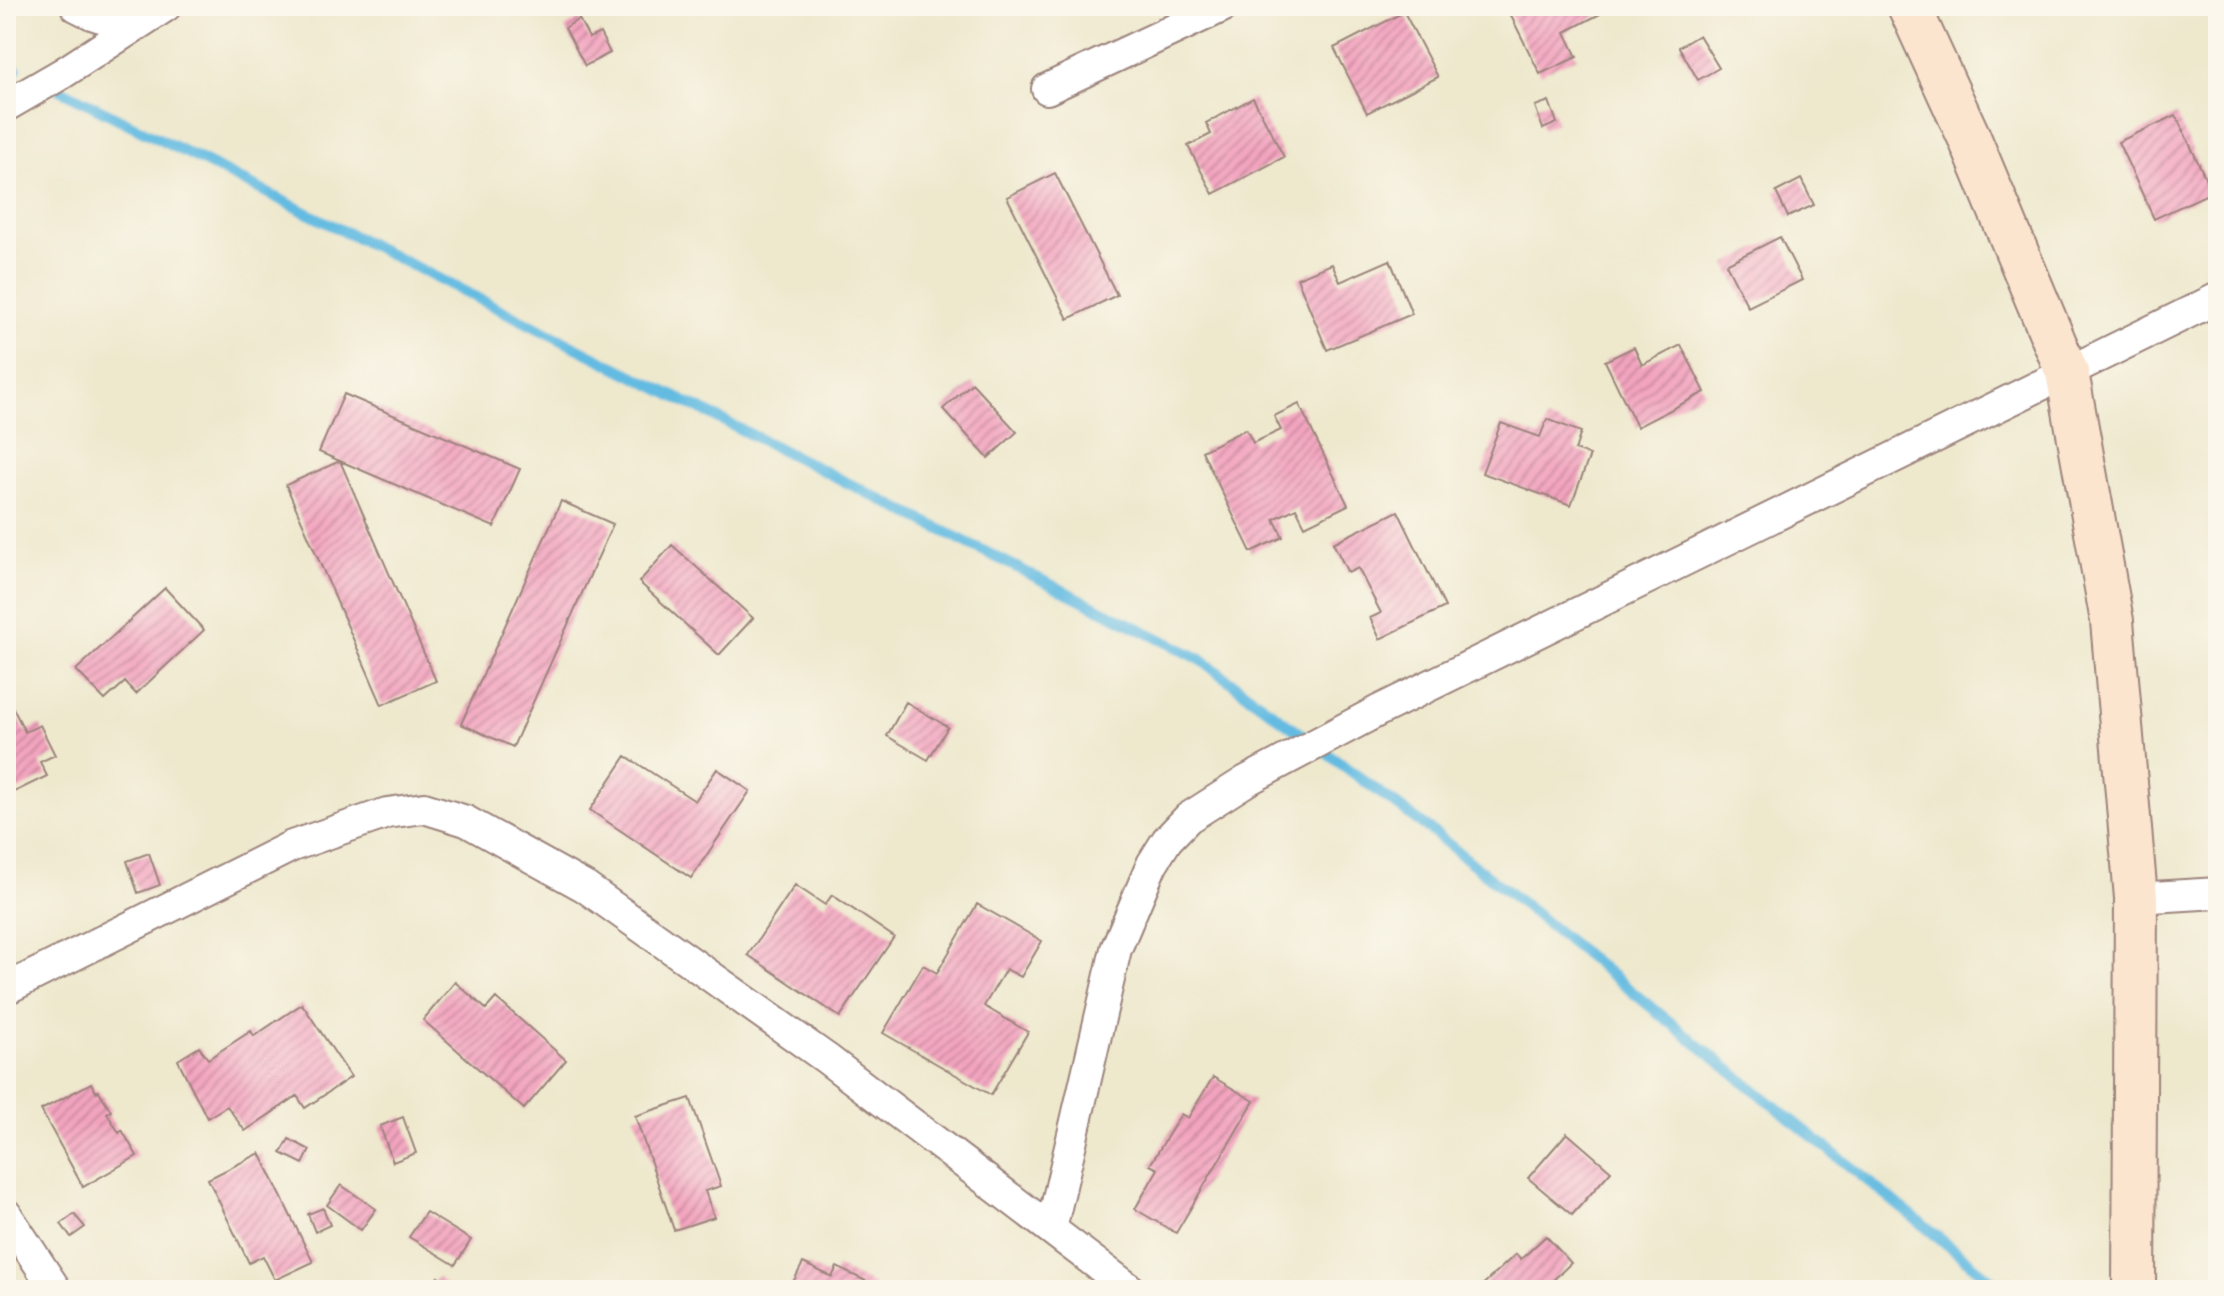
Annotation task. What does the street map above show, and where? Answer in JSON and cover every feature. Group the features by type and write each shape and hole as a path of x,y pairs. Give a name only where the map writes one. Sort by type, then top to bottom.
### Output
{"main road":[{"path":"1909,6 1969,137 2067,372 2112,621 2136,898 2134,1290"}],"street":[{"path":"76,6 131,27"},
{"path":"6,106 166,6"},
{"path":"1047,89 1224,6"},
{"path":"1051,1229 1116,949 1152,864 1167,840 1188,818 1246,781 1330,736 2218,298"},
{"path":"6,989 292,846 387,813 424,808 466,821 585,887 827,1059 1131,1290"},
{"path":"2136,898 2218,893"},
{"path":"6,1214 56,1290"}],"building":[{"path":"1506,6 1596,6 1600,14 1565,32 1577,57 1540,74"},
{"path":"1404,12 1438,77 1367,113 1334,48"},
{"path":"579,19 589,38 600,33 610,53 585,66 565,28"},
{"path":"1699,35 1719,68 1698,80 1679,47"},
{"path":"1253,98 1284,157 1213,194 1188,146 1211,134 1206,123"},
{"path":"1549,101 1557,123 1543,129 1535,106"},
{"path":"2176,115 2212,192 2154,219 2118,142"},
{"path":"1055,173 1117,295 1068,319 1007,197"},
{"path":"1801,179 1814,205 1788,217 1776,192"},
{"path":"1780,237 1802,280 1748,307 1726,264"},
{"path":"1390,260 1412,314 1327,350 1297,278 1332,264 1340,282"},
{"path":"1681,345 1705,392 1637,427 1605,361 1634,347 1642,365"},
{"path":"972,383 1017,432 988,458 943,409"},
{"path":"344,394 520,469 494,527 319,452"},
{"path":"1299,404 1348,505 1305,526 1296,508 1274,519 1283,537 1251,552 1202,451 1246,429 1253,443 1281,430 1274,416"},
{"path":"1547,419 1581,432 1575,450 1590,455 1571,505 1482,473 1501,423 1540,437"},
{"path":"340,461 436,681 382,705 286,485"},
{"path":"561,501 613,524 513,747 461,724"},
{"path":"1398,511 1445,607 1380,639 1370,618 1381,613 1358,568 1348,573 1333,543"},
{"path":"672,545 753,618 719,655 639,582"},
{"path":"165,588 204,630 136,694 125,682 105,700 76,670"},
{"path":"9,700 25,732 40,725 55,755 40,762 47,776 6,796 6,701"},
{"path":"906,702 948,727 928,760 887,736"},
{"path":"626,756 695,801 717,769 750,791 691,878 590,810"},
{"path":"149,853 160,885 138,893 127,861"},
{"path":"795,885 825,905 832,895 894,937 840,1017 748,955"},
{"path":"977,904 1042,941 1021,977 1006,969 984,1006 1028,1032 991,1095 883,1033 923,965 937,973"},
{"path":"455,982 486,1009 496,998 566,1060 524,1109 423,1020"},
{"path":"302,1004 351,1077 305,1108 297,1096 245,1131 227,1106 207,1118 178,1060 199,1047 208,1059 251,1031 254,1036"},
{"path":"1213,1077 1254,1101 1176,1233 1135,1209 1158,1169 1150,1165 1181,1114 1188,1118"},
{"path":"91,1083 111,1111 107,1113 119,1133 122,1130 137,1156 83,1187 41,1110"},
{"path":"690,1098 721,1186 705,1191 714,1217 674,1230 635,1116"},
{"path":"403,1117 416,1153 393,1162 380,1126"},
{"path":"1567,1133 1611,1171 1572,1215 1528,1178"},
{"path":"289,1139 310,1150 303,1164 281,1153"},
{"path":"260,1153 313,1262 275,1280 263,1256 249,1263 208,1179"},
{"path":"341,1185 376,1209 361,1230 327,1205"},
{"path":"323,1208 330,1225 315,1232 308,1214"},
{"path":"426,1212 471,1240 455,1265 409,1237"},
{"path":"74,1214 85,1227 71,1237 61,1224"},
{"path":"1546,1236 1571,1263 1546,1287 1549,1290 1477,1290 1516,1254 1521,1259"},
{"path":"803,1263 832,1277 837,1267 874,1285 871,1290 789,1290"},
{"path":"438,1277 451,1290 425,1290"}],"waterway":[{"path":"6,65 16,69"},
{"path":"61,90 1200,659 1433,832 2004,1290"}]}
